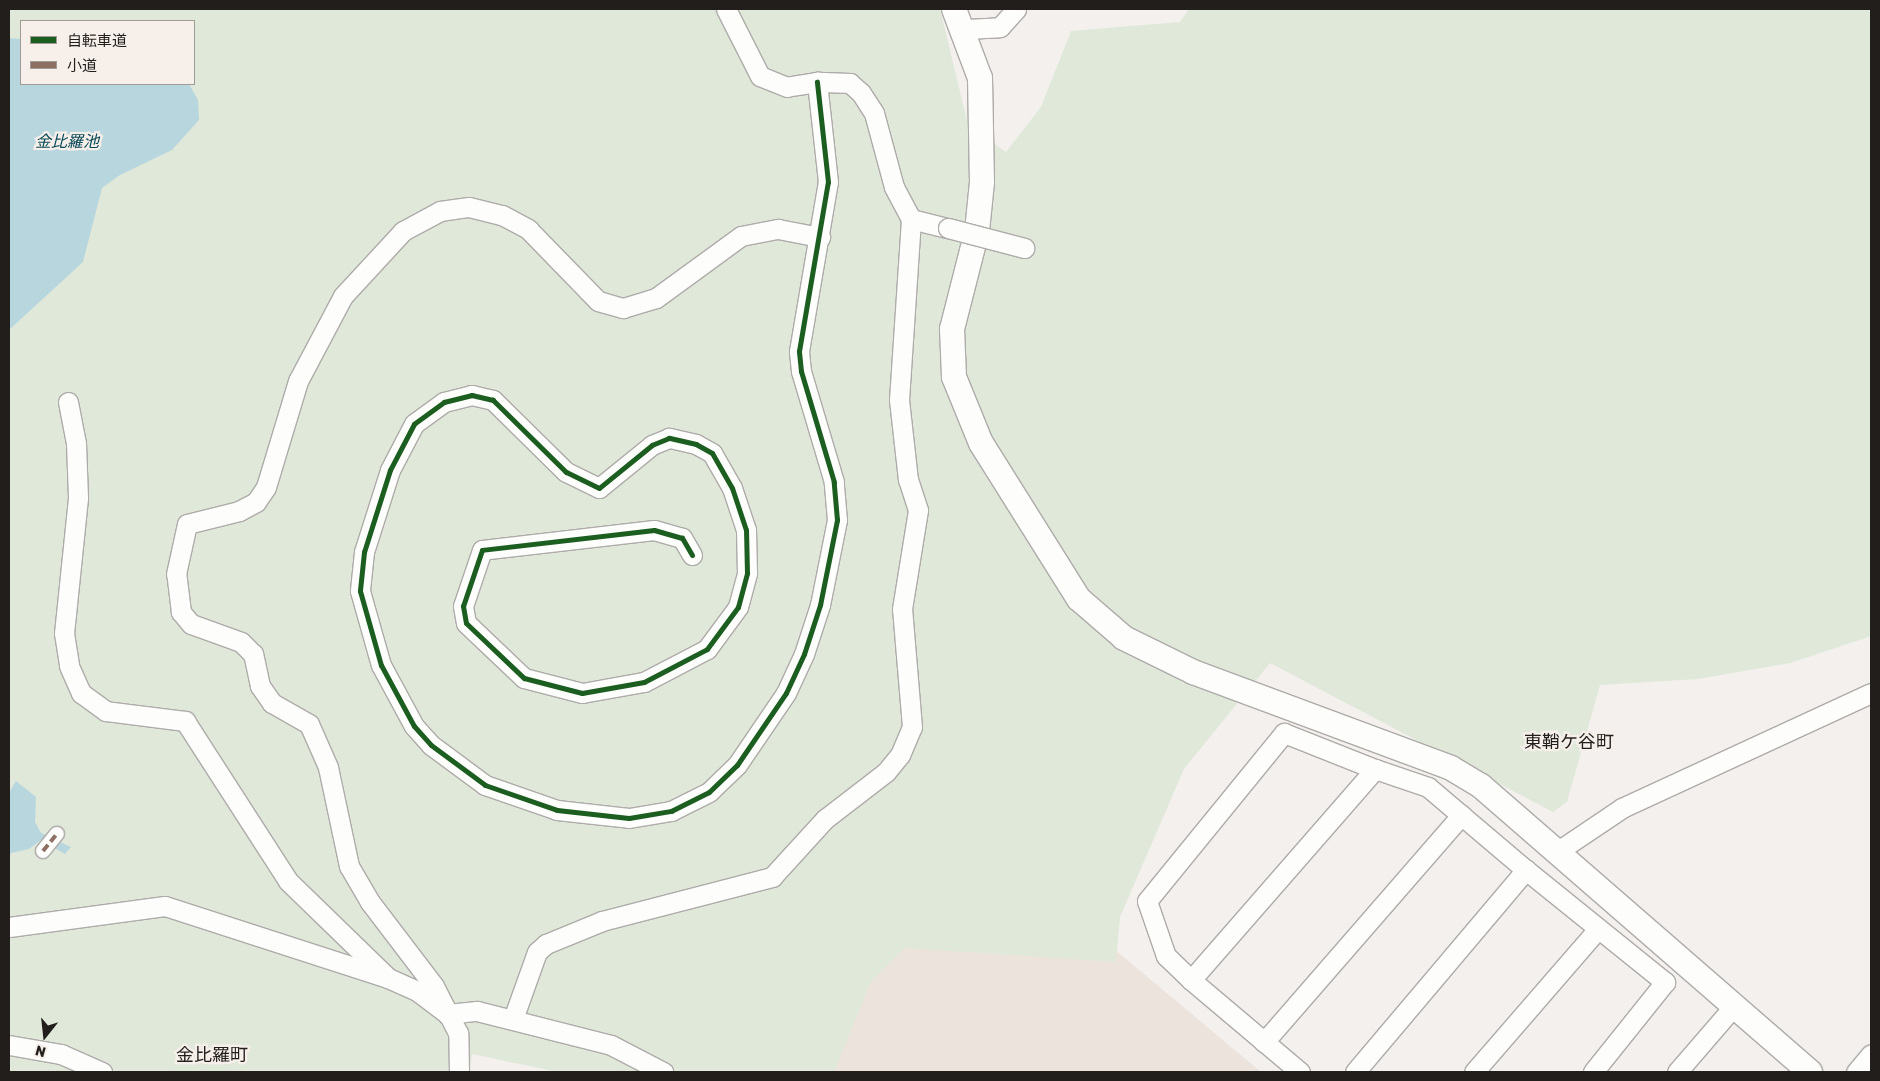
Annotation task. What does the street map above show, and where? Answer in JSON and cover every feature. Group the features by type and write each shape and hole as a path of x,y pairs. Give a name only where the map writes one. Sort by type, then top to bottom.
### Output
{"street":[{"path":"513,1019 537,952 546,944 602,921 772,877 825,820 886,772 900,755 912,726 902,609 918,530 899,400 911,219 894,187 874,112 861,93 850,83 817,82 787,87 760,76 726,9"},
{"path":"960,19 1000,27 1016,9"},
{"path":"960,19 980,78 982,182 977,231 952,329 954,377 981,443 1079,599 1124,638 1193,672 1451,768 1481,786 1810,1072"},
{"path":"692,555 682,538 654,530 482,550 463,606 466,623 524,678 582,693 644,682 707,649 738,607 747,573 746,530 732,488 712,453 696,444 669,438 652,445 599,488 566,472 493,400 472,395 444,402 414,424 390,470 364,552 360,592 381,665 414,726 431,746 485,785 557,810 629,818 671,811 709,792 737,764 790,685 820,605 837,520 834,482 801,371 799,351 828,182 817,82"},
{"path":"459,1072 458,1033 423,967 370,902 350,866 328,767 308,724 272,703 260,686 253,654 241,642 191,624 181,612 176,574 187,524 240,511 256,502 266,487 298,381 343,296 403,231 440,211 469,207 502,215 528,229 598,300 623,308 656,298 741,236 778,229 820,237"},
{"path":"911,219 1024,248"},
{"path":"68,402 76,443 78,498 64,633 69,666 81,693 106,711 185,721 288,882 388,978"},
{"path":"1558,851 1622,808 1871,693"},
{"path":"1300,1072 1191,980 1166,956 1146,901 1284,733 1375,769 1428,787 1526,870 1665,982 1594,1072"},
{"path":"1191,980 1375,769"},
{"path":"1264,1042 1461,815"},
{"path":"43,851 57,834"},
{"path":"1355,1072 1526,870"},
{"path":"9,927 165,906 388,978 417,991 447,1014 477,1011 611,1045 663,1072"},
{"path":"1474,1072 1598,929"},
{"path":"1677,1072 1734,1006"},
{"path":"9,1045 61,1054 102,1072"},
{"path":"1856,1072 1871,1054"}],"shaded area":[{"path":"9,9 940,9 968,125 1006,152 1041,107 1071,31 1180,22 1189,9 1871,9 1871,636 1790,663 1698,679 1600,685 1567,802 1553,812 1270,663 1184,769 1120,917 1116,962 905,948 871,982 834,1072 558,1072 472,1054 470,1072 9,1072"},
{"path":"894,918 1101,938 1261,1072 812,1072"}],"water":[{"name":"金比羅池","path":"9,38 20,39 20,85 190,85 198,100 199,120 172,150 120,175 102,188 83,262 9,330"},
{"path":"16,781 36,797 35,822 41,833 71,847 65,854 41,840 29,849 11,853 9,860 9,793"}],"marked path":[{"path":"43,851 57,834"}],"cycle path":[{"path":"692,555 682,538 654,530 482,550 463,606 466,623 524,678 582,693 644,682 707,649 738,607 747,573 746,530 732,488 712,453 696,444 669,438 652,445 599,488 566,472 493,400 472,395 444,402 414,424 390,470 364,552 360,591 381,665 414,726 431,745 485,785 557,810 629,818 671,811 709,792 737,765 786,693 804,654 820,605 837,520 834,482 801,371 799,351 828,182 817,82"}],"district":[{"name":"東鞘ケ谷町","path":"1569,742"},
{"name":"金比羅町","path":"212,1055"}]}
